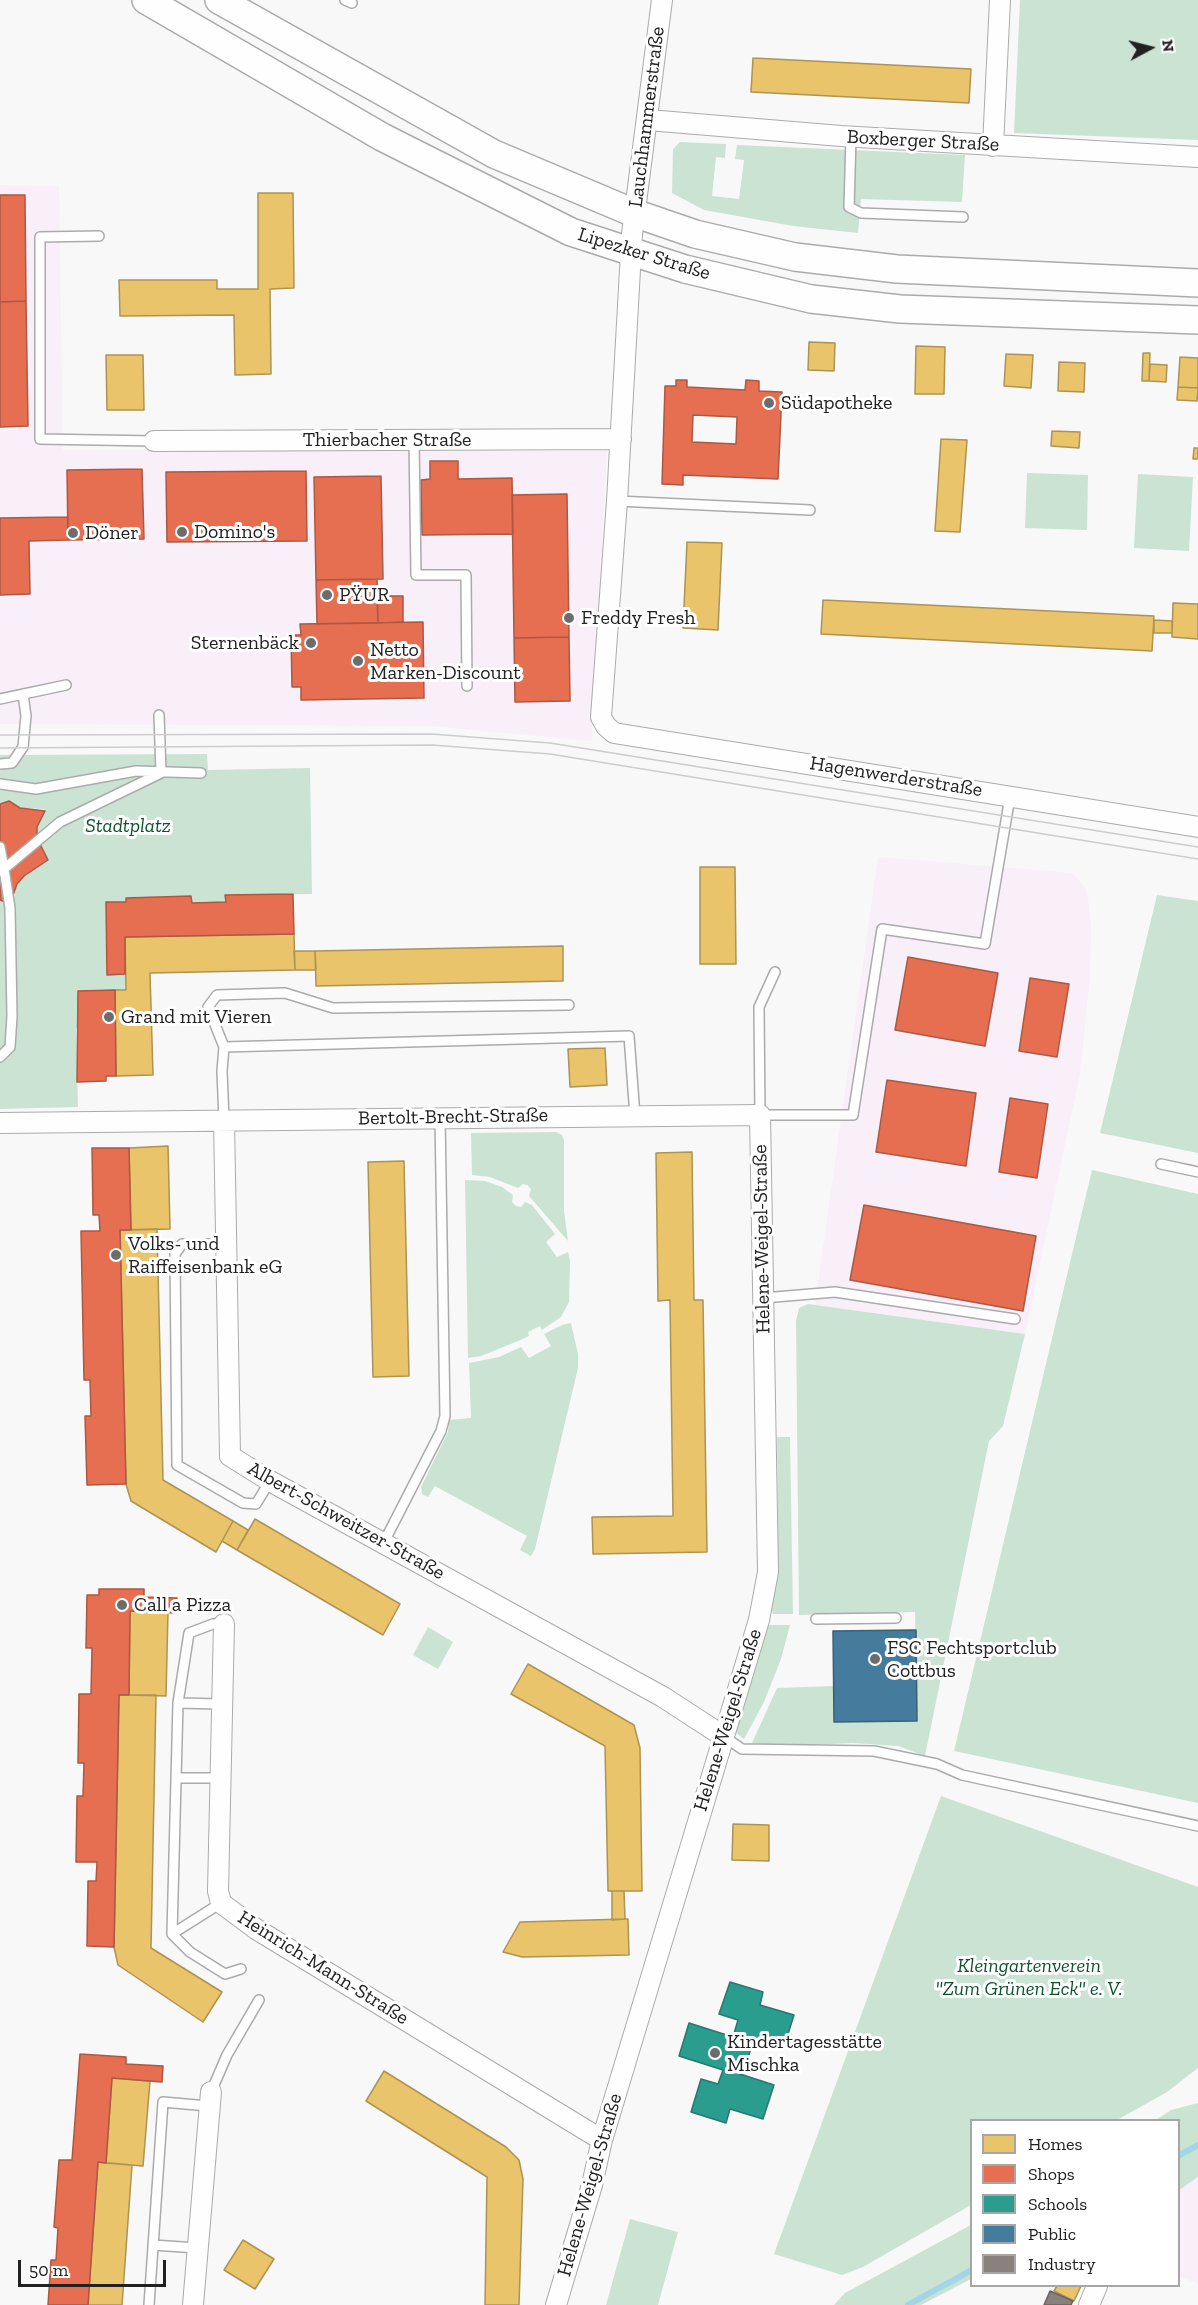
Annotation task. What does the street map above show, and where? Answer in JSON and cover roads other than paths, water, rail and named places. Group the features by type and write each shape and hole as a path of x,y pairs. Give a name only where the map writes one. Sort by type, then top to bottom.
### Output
{"main road":[{"name":"Lipezker Straße","path":"146,0 382,137 572,232 695,234 795,257 897,269 1198,283"},
{"name":"Lipezker Straße","path":"219,0 632,233 685,269 811,299 900,309 1198,320"}],"street":[{"name":"Lauchhammerstraße","path":"632,233 662,0"},
{"path":"993,146 1000,0"},
{"name":"Boxberger Straße","path":"648,120 851,137 1198,157"},
{"path":"617,501 632,233"},
{"name":"Thierbacher Straße","path":"154,441 621,440"},
{"name":"Hagenwerderstraße","path":"617,501 601,717 614,733 1198,827"},
{"name":"Bertolt-Brecht-Straße","path":"0,1123 760,1115"},
{"name":"Helene-Weigel-Straße","path":"556,2305 592,2185 602,2140 759,1620 768,1572 760,1115"},
{"name":"Albert-Schweitzer-Straße","path":"224,1120 230,1456 270,1481 663,1697 723,1736"},
{"name":"Heinrich-Mann-Straße","path":"224,1624 218,1891 221,1903 256,1929 602,2140"},
{"path":"193,2305 209,2099"},
{"path":"1089,2305 1097,2287"}],"lane":[{"path":"851,137 849,207 861,213 963,217"},
{"path":"99,236 40,237 40,439 154,441"},
{"path":"414,440 416,575 465,575 467,686"},
{"path":"617,501 810,510"},
{"path":"0,699 66,685"},
{"path":"0,764 12,763 23,747 26,716 23,694"},
{"path":"159,715 161,773"},
{"path":"0,784 36,789 136,771 201,773"},
{"path":"2,870 60,822 161,773"},
{"path":"775,972 759,1008 760,1115 853,1115 882,929 985,944 1010,796"},
{"path":"0,847 10,908 12,1016 10,1047 0,1057"},
{"path":"224,1120 222,1071 224,1047 208,1007 217,995 285,993 333,1008 569,1005"},
{"path":"224,1047 629,1036 635,1116"},
{"path":"384,1542 441,1431 445,1416 440,1118"},
{"path":"1161,1164 1198,1172"},
{"path":"226,1244 182,1244 175,1254 177,1465 243,1503 256,1504 270,1481"},
{"path":"763,1298 835,1293 1015,1318"},
{"path":"816,1619 896,1618"},
{"path":"224,1624 213,1624 189,1633 178,1703 172,1934 190,1952 225,1974 241,1969"},
{"path":"178,1703 221,1704"},
{"path":"723,1736 742,1749 874,1751 938,1764 962,1775 1198,1826"},
{"path":"176,1778 220,1778"},
{"path":"172,1934 221,1903"},
{"path":"149,2305 163,2102 209,2099 227,2055 259,2000"},
{"path":"153,2245 197,2248"}],"waterway":[{"path":"1180,2155 1198,2145"},
{"path":"908,2305 970,2271"}],"tram line":[{"path":"0,735 431,734 550,743 1198,847"},
{"path":"0,748 432,745 550,754 1198,859"}],"place":[{"name":"Südapotheke","path":"769,403"},
{"name":"Domino's","path":"182,532"},
{"name":"Döner","path":"73,533"},
{"name":"PŸUR","path":"327,595"},
{"name":"Freddy Fresh","path":"569,618"},
{"name":"Sternenbäck","path":"311,643"},
{"name":"Netto Marken-Discount","path":"358,661"},
{"name":"Grand mit Vieren","path":"109,1017"},
{"name":"Volks- und Raiffeisenbank eG","path":"116,1255"},
{"name":"Call a Pizza","path":"122,1605"},
{"name":"FSC Fechtsportclub Cottbus","path":"875,1659"},
{"name":"Kindertagesstätte Mischka","path":"715,2053"}],"park label":[{"name":"Stadtplatz","path":"128,826"},
{"name":"Kleingartenverein \"Zum Grünen Eck\" e. V.","path":"1029,1978"}]}
